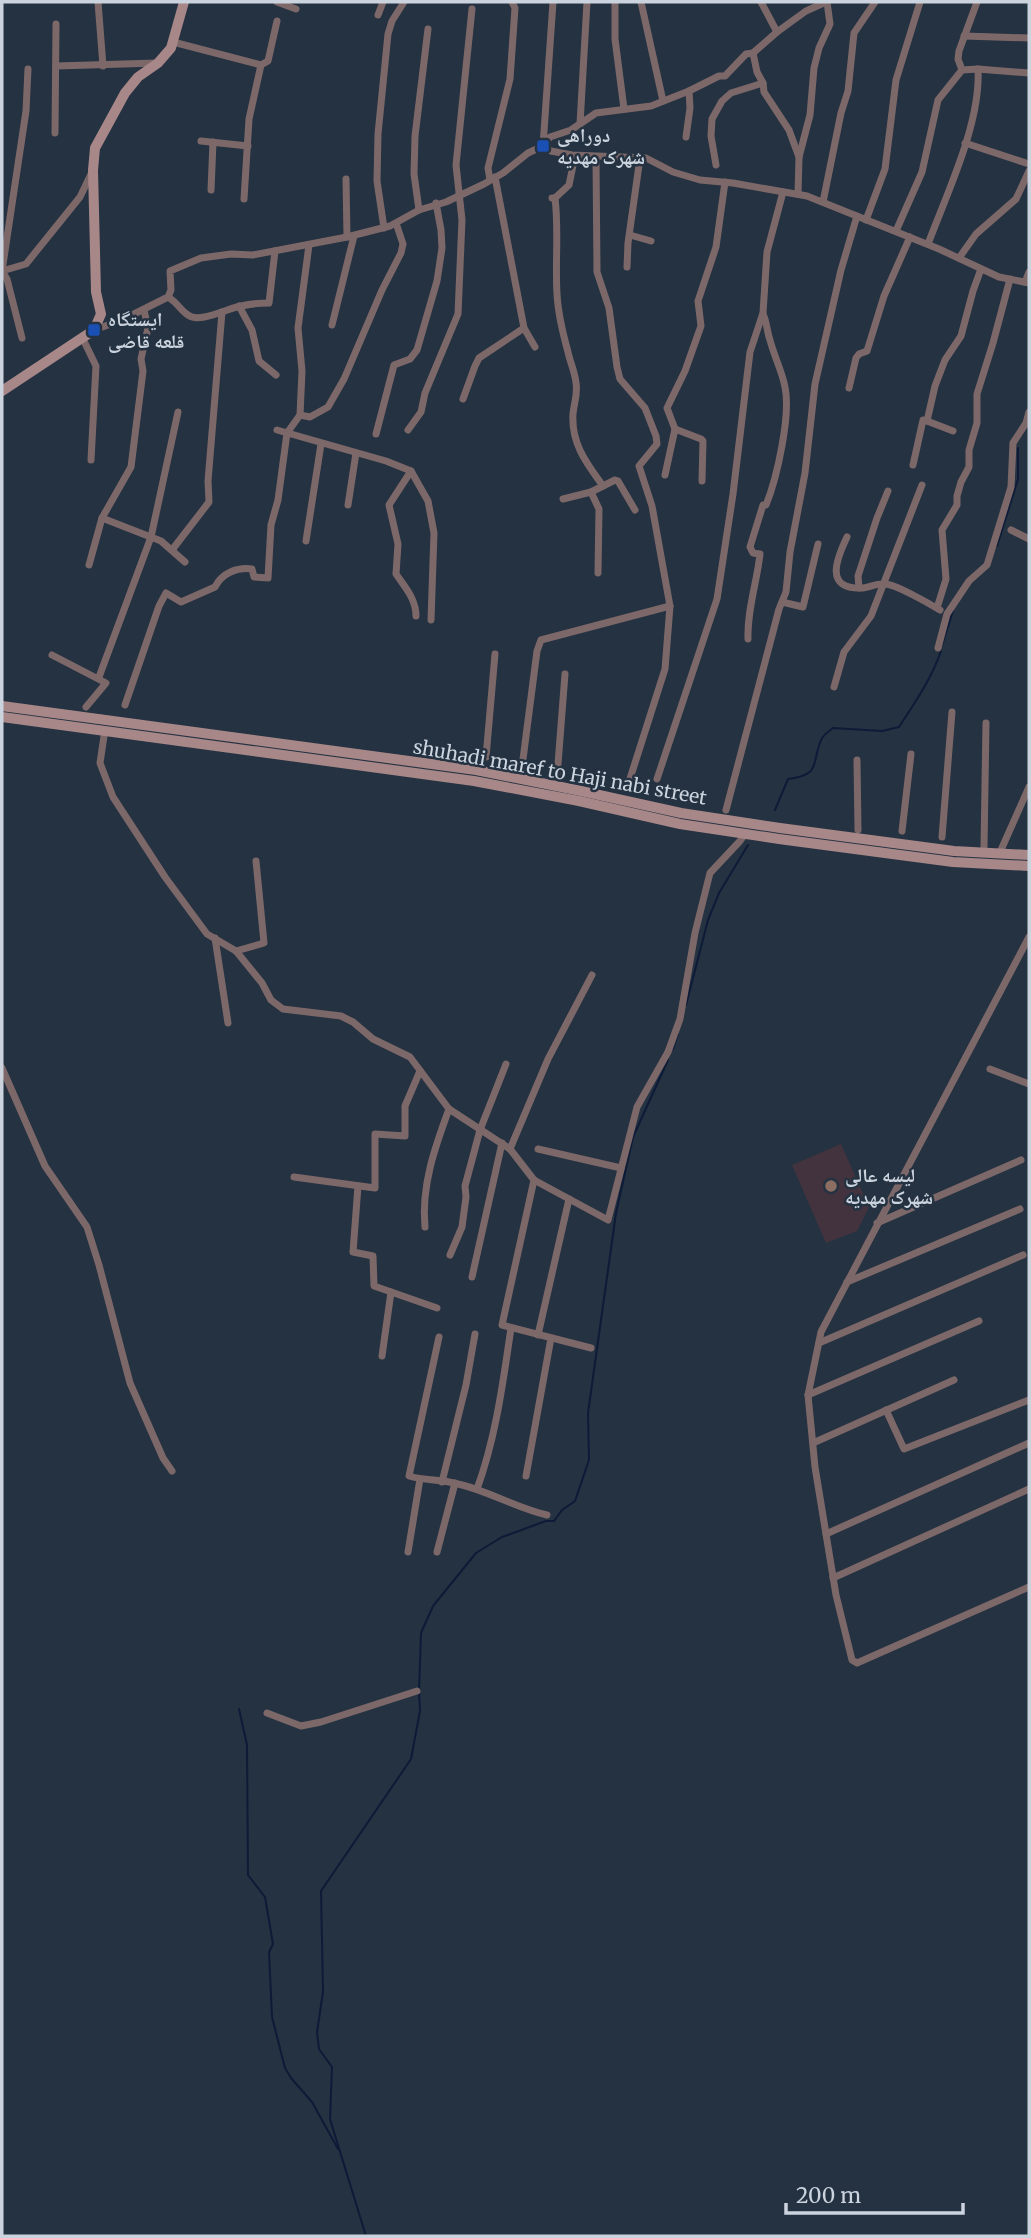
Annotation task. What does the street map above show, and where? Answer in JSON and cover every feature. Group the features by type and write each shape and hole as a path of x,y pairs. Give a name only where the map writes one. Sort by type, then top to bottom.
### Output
{"main road":[{"path":"2,391 94,330 101,314 96,292 93,170 96,148 125,93 138,77 171,48 184,2"},
{"name":"shuhadi maref to Haji nabi street","path":"2,706 476,770 681,813 780,828 954,850 1029,855"},
{"path":"2,717 474,781 680,824 903,856 1029,866"}],"street":[{"path":"98,2 103,66"},
{"path":"277,2 296,9"},
{"path":"378,15 383,2"},
{"path":"384,228 377,181 378,134 388,34 392,21 404,2"},
{"path":"512,2 514,8 510,79 488,168 493,179 524,328 535,347"},
{"path":"543,146 553,2"},
{"path":"580,124 587,2"},
{"path":"615,2 615,39 624,109"},
{"path":"641,2 663,101"},
{"path":"761,2 777,32"},
{"path":"94,330 168,297 171,290 170,271 179,265 201,258 231,254 253,255 309,245 384,228 419,210 460,195 493,179 528,153 543,146 550,138 571,130 596,113 651,106 719,76 725,76 746,54 753,53 806,11 826,2 830,24 819,48 814,68 810,116 799,156 798,194"},
{"path":"823,202 848,91 855,33 875,2"},
{"path":"866,220 885,169 896,80 920,2"},
{"path":"962,70 958,59 977,2"},
{"path":"408,430 421,412 425,393 458,314 462,220 456,165 472,9"},
{"path":"173,42 261,65 268,61 277,21"},
{"path":"55,134 56,24"},
{"path":"419,210 414,174 415,136 428,29"},
{"path":"964,36 1029,38"},
{"path":"753,53 764,92 789,130 799,156"},
{"path":"56,66 158,62"},
{"path":"244,199 249,119 261,65"},
{"path":"22,338 7,279 2,271 26,111 28,69"},
{"path":"928,244 965,143 979,86 978,69"},
{"path":"896,231 922,172 938,100 962,70 1029,73"},
{"path":"725,76 731,93"},
{"path":"716,165 711,136 712,119 722,101 731,93 763,83"},
{"path":"686,137 690,108 689,91"},
{"path":"201,141 248,146"},
{"path":"211,190 213,142"},
{"path":"965,143 1029,164"},
{"path":"543,146 551,151 575,156 625,156 646,159 673,172 700,180 798,194 896,231 1010,279 1027,283 1029,272"},
{"path":"575,156 569,184 553,198 558,216 557,296 577,388 573,413 574,435 582,456 603,486"},
{"path":"596,158 597,272 609,308 620,379 645,408 656,436 657,444 639,466 652,506 670,606 665,669 627,788"},
{"path":"627,267 640,158"},
{"path":"2,271 26,264 80,197 93,170"},
{"path":"958,258 976,234 1016,199 1029,171"},
{"path":"332,325 350,236 346,179"},
{"path":"665,475 675,429 667,408 685,371 701,326 698,301 716,247 725,182"},
{"path":"657,779 716,599 733,494 750,352 763,313 767,251 783,192"},
{"path":"376,434 394,365 410,359 417,350 437,281 442,248 436,203"},
{"path":"726,810 786,592 790,552 805,473 815,384 841,270 857,216"},
{"path":"300,415 310,417 328,407 344,379 401,253 403,244 396,223"},
{"path":"630,235 651,241"},
{"path":"849,388 856,358 867,351 884,296 909,237"},
{"path":"125,705 159,606 166,593 181,602 215,587 218,581 233,570 243,568 253,569 254,577 268,578 271,525 278,500 287,433 300,415 302,371 298,328 309,245"},
{"path":"168,297 194,318 239,306 269,303 275,251"},
{"path":"927,421 935,386 945,360 961,336 981,269"},
{"path":"937,608 946,579 942,530 957,505 958,492 969,467 969,450 977,422 977,394 1010,279"},
{"path":"239,306 252,330 259,361 276,375"},
{"path":"89,565 102,518 131,467 143,371 141,359 148,328 144,310"},
{"path":"173,550 209,502 208,481 222,312"},
{"path":"748,639 760,566 760,554 753,553 750,547 778,467 787,401 783,378 763,313"},
{"path":"463,398 479,358 524,328"},
{"path":"82,337 96,366 91,460"},
{"path":"99,677 151,537 178,412"},
{"path":"938,648 947,614 969,581 987,565 1011,487 1013,443 1026,423 1029,412"},
{"path":"913,465 923,420 953,431"},
{"path":"675,429 703,441 702,481"},
{"path":"277,430 386,461 411,471 428,501 434,533 431,620"},
{"path":"306,541 321,444"},
{"path":"348,505 356,453"},
{"path":"411,471 389,505 398,544 396,574 416,607 416,616"},
{"path":"563,499 618,481 635,510"},
{"path":"834,687 844,652 871,616 922,485"},
{"path":"859,588 858,576 888,491"},
{"path":"591,492 599,509 598,573"},
{"path":"102,518 161,541 185,562"},
{"path":"1011,530 1029,539"},
{"path":"847,537 840,552 839,583 859,588 884,583 947,614"},
{"path":"782,602 803,607 818,544"},
{"path":"522,767 537,651 541,640 670,606"},
{"path":"486,757 495,654"},
{"path":"52,655 106,682 86,707"},
{"path":"557,777 565,674"},
{"path":"942,837 952,712"},
{"path":"985,847 986,723"},
{"path":"104,736 100,763 113,797 165,877 207,934 236,951 262,983 271,1000 283,1009 341,1016 353,1021 373,1039 410,1056 449,1109 510,1149 534,1180 608,1220 637,1107 668,1052 680,1019 695,933 710,873 746,833"},
{"path":"902,831 911,754"},
{"path":"857,760 858,830"},
{"path":"1001,850 1029,787"},
{"path":"236,951 264,943 256,861"},
{"path":"1029,937 821,1332 808,1395 833,1578 852,1660 856,1662 1029,1587"},
{"path":"215,939 228,1023"},
{"path":"510,1149 548,1059 592,975"},
{"path":"450,1255 462,1227 465,1186 480,1130 506,1064"},
{"path":"2,1068 45,1166 87,1227 130,1383 163,1458 172,1471"},
{"path":"990,1069 1028,1081"},
{"path":"294,1177 375,1188 375,1134 405,1136 405,1106 420,1071"},
{"path":"425,1227 425,1194 433,1153 449,1109"},
{"path":"472,1277 502,1143"},
{"path":"538,1149 621,1168"},
{"path":"877,1223 1021,1160"},
{"path":"534,1180 502,1325 591,1348"},
{"path":"358,1186 353,1252 373,1256 374,1286 437,1308"},
{"path":"538,1335 569,1199"},
{"path":"846,1282 1020,1209"},
{"path":"819,1343 1023,1255"},
{"path":"382,1356 391,1292"},
{"path":"808,1395 979,1321"},
{"path":"477,1489 487,1461 499,1409 511,1328"},
{"path":"442,1482 475,1334"},
{"path":"439,1338 409,1476 477,1489 528,1511 547,1515"},
{"path":"526,1476 551,1338"},
{"path":"813,1443 954,1380"},
{"path":"886,1410 904,1450 1029,1400"},
{"path":"826,1534 1029,1443"},
{"path":"408,1552 420,1479"},
{"path":"437,1552 455,1483"},
{"path":"833,1578 1029,1489"},
{"path":"267,1713 302,1726 417,1691"}],"shaded area":[{"name":"لیسه عالی شهرک مهدیه","path":"841,1144 869,1207 857,1231 826,1243 792,1165"}],"waterway":[{"path":"997,546 1018,479 1018,448"},
{"path":"942,645 953,611"},
{"path":"775,810 788,779 806,775 810,771 822,738 833,728 882,731 899,727 928,681 941,651"},
{"path":"686,1005 708,920 719,893 748,845"},
{"path":"673,1049 678,1034"},
{"path":"366,2236 330,2119 332,2067 319,2049 317,2032 323,1992 321,1891 411,1759 420,1711 421,1633 433,1606 476,1553 502,1537 546,1521 554,1521 562,1510 575,1501 589,1460 588,1413 616,1213 633,1137 668,1060"},
{"path":"239,1709 247,1745 248,1875 265,1897 273,1944 269,1952 272,2017 285,2068 312,2102 338,2149"}],"place":[{"name":"دوراهی شهرک مهدیه","path":"543,146"},
{"name":"ایستگاه قلعه قاضی","path":"94,330"},
{"name":"لیسه عالی شهرک مهدیه","path":"831,1186"}]}
